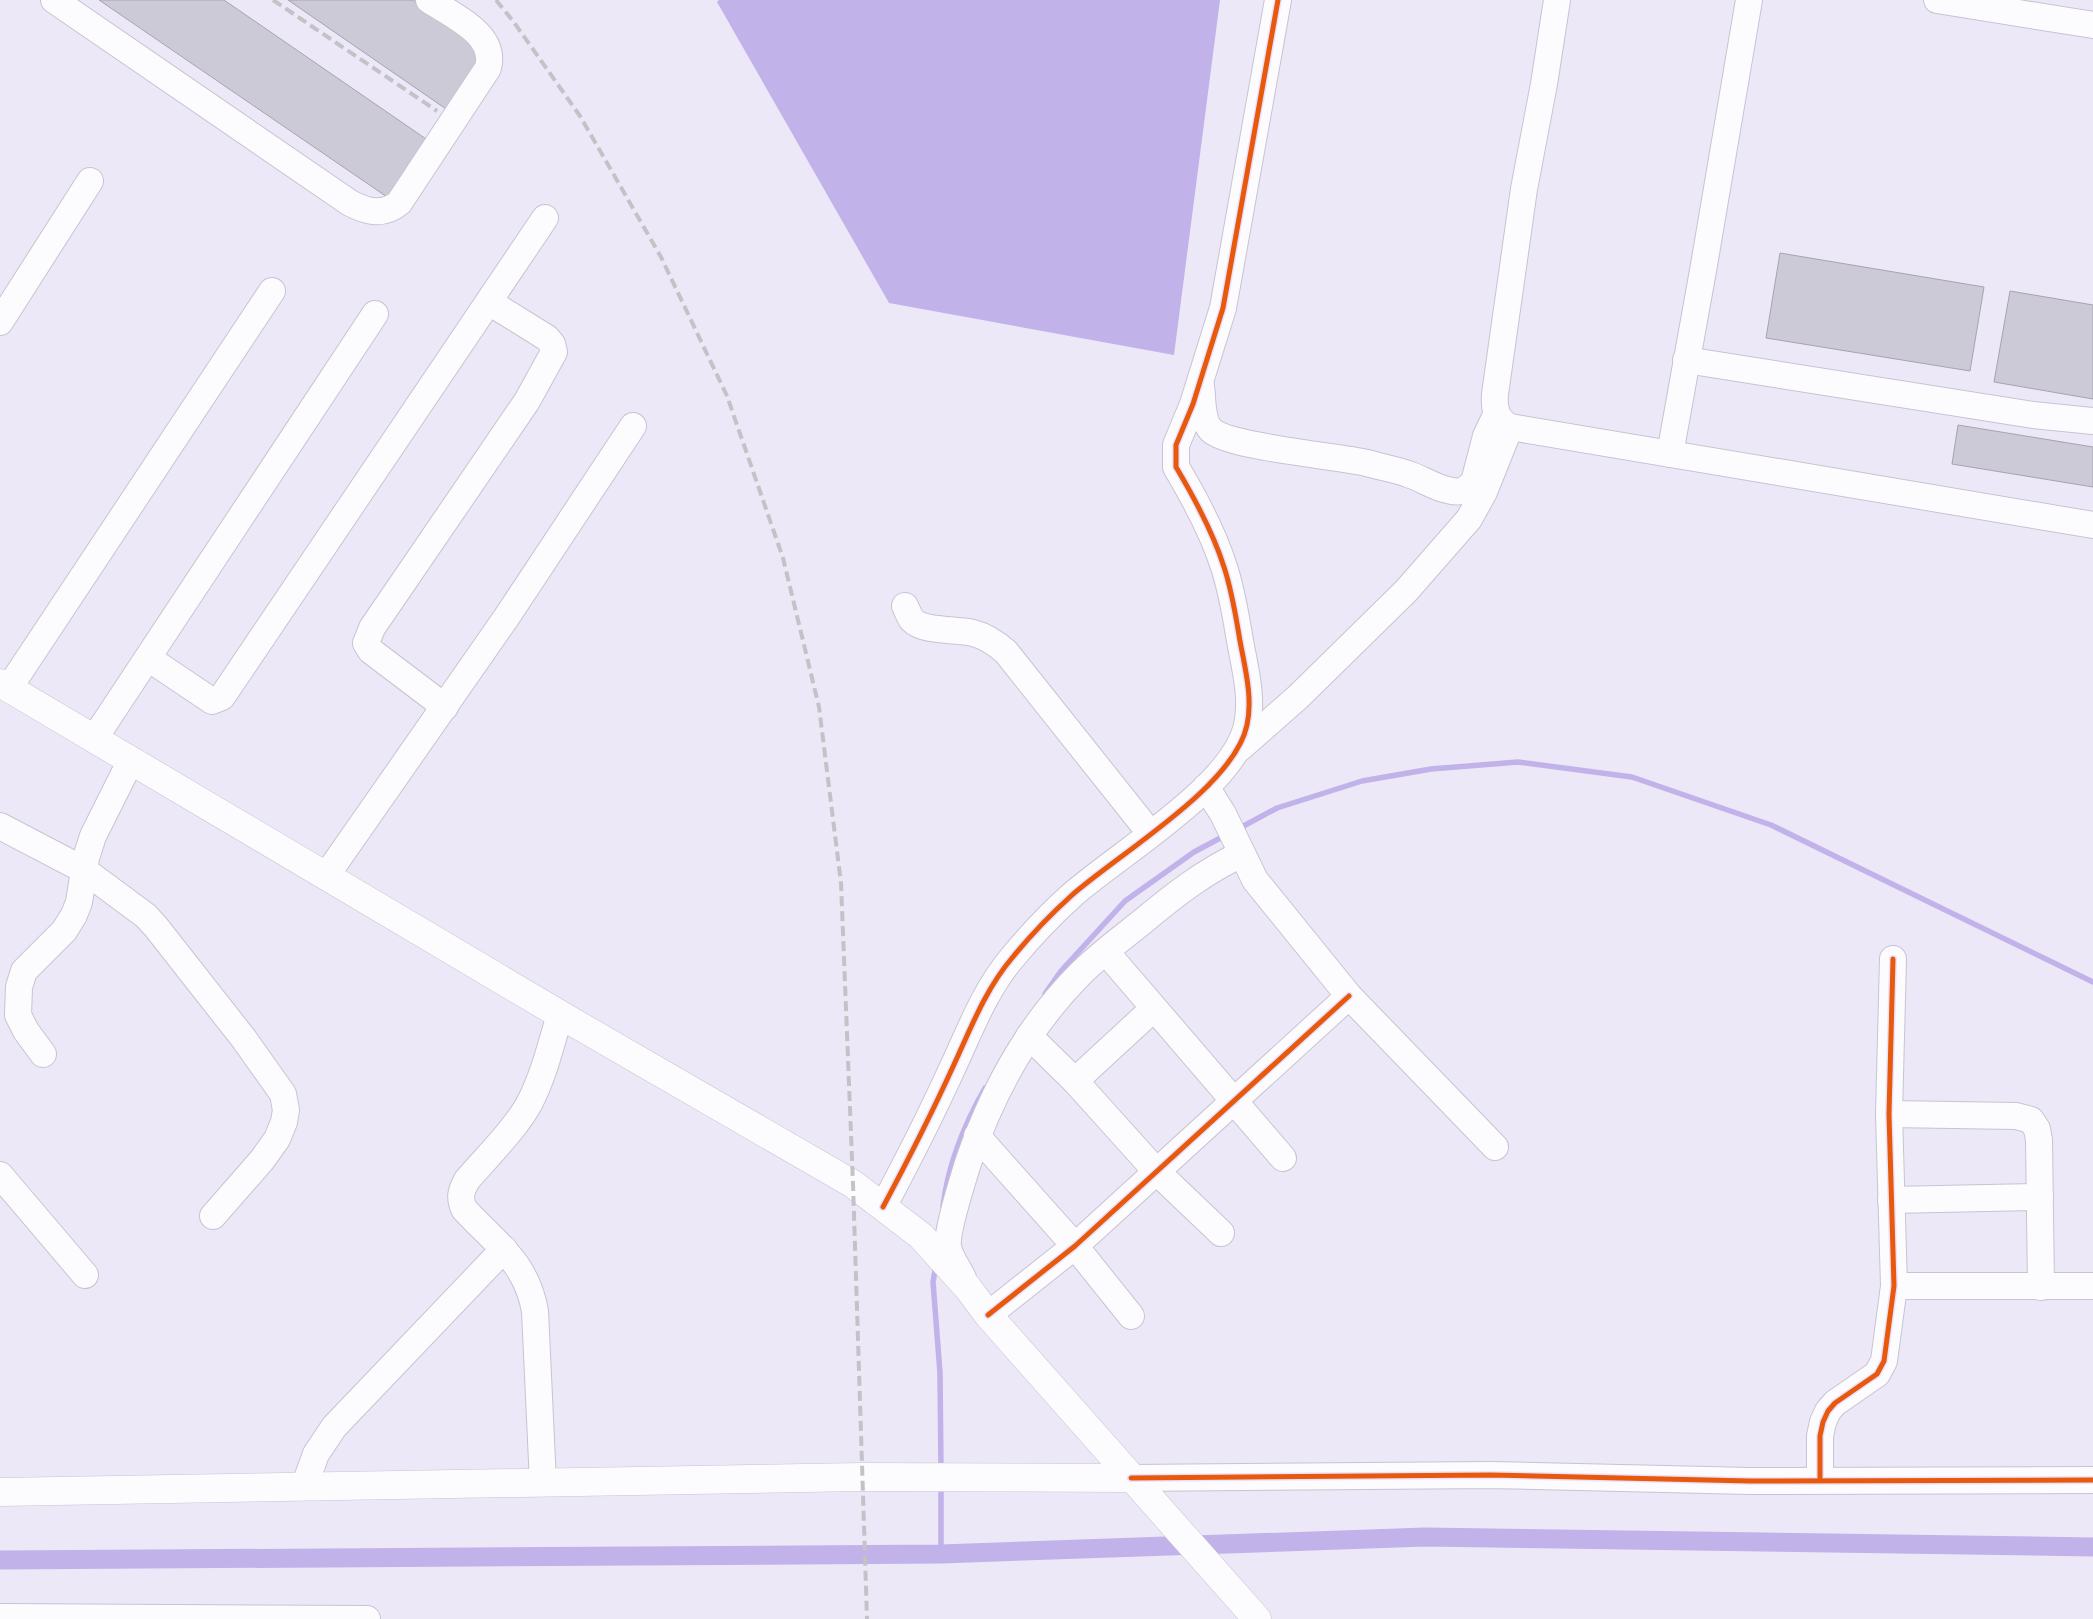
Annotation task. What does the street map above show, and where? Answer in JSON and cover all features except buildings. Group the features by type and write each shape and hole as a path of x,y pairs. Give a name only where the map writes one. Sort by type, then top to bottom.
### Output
{"main road":[{"path":"4,686 560,1015 853,1184 922,1236 968,1288 988,1315 1257,1619"},
{"path":"0,1492 904,1477 960,1478 1140,1488"}],"street":[{"path":"54,0 350,203 363,210 373,212 391,209 399,203 488,68 491,59 488,47 482,38 429,0"},
{"path":"1239,749 1248,724 1249,700 1234,607 1225,568 1212,533 1176,467 1175,457 1176,445 1200,380 1223,308 1278,0"},
{"path":"1557,0 1544,84 1524,189 1495,394 1494,407 1503,421 1670,454 2093,525"},
{"path":"1670,454 1749,0"},
{"path":"1937,0 2093,26"},
{"path":"0,322 90,181"},
{"path":"148,658 212,701 222,697 545,218"},
{"path":"4,686 272,291"},
{"path":"444,706 371,651 366,643 372,628 527,401 554,352 552,344 547,338 489,302"},
{"path":"94,739 376,314"},
{"path":"1686,360 2033,415 2093,421"},
{"path":"1200,380 1206,422 1211,430 1218,435 1244,443 1358,461 1408,474 1444,489 1462,490 1469,488 1474,482 1486,436 1503,421"},
{"path":"883,1207 922,1134 989,990 1010,960 1071,896 1206,788 1230,762 1239,749 1298,697 1406,591 1469,519 1484,492 1503,421"},
{"path":"326,876 506,618 633,426"},
{"path":"905,606 912,620 916,623 937,629 973,633 997,644 1006,652 1150,834"},
{"path":"43,1054 26,1032 18,1015 19,987 24,972 64,930 74,915 79,902 86,858 94,836 131,760"},
{"path":"1206,788 1223,814 1255,880 1349,996 1495,1147"},
{"path":"0,826 84,870 146,916 244,1039 283,1094 286,1110 284,1122 277,1139 262,1160 213,1216"},
{"path":"968,1288 950,1252 948,1239 965,1173 977,1136 1004,1078 1029,1036 1038,1022 1082,972 1239,848"},
{"path":"1106,952 1283,1158"},
{"path":"1820,1480 1820,1436 1828,1411 1877,1374 1884,1361 1894,1286 1890,1114 1893,959"},
{"path":"988,1315 1075,1246 1349,996"},
{"path":"1075,1081 1153,1009"},
{"path":"543,1483 535,1310 532,1296 518,1266 504,1249 464,1209 461,1191 467,1180 530,1103 560,1015"},
{"path":"1029,1036 1075,1081 1156,1171 1221,1233"},
{"path":"1890,1114 2016,1116 2031,1120 2039,1140 2041,1287"},
{"path":"977,1136 1075,1246 1131,1316"},
{"path":"0,1175 85,1275"},
{"path":"1891,1200 2040,1197"},
{"path":"304,1487 316,1454 334,1427 504,1249"},
{"path":"1894,1286 2093,1286"},
{"path":"1140,1488 1491,1475 1820,1480 2093,1480"},
{"path":"0,1617 367,1619"}],"shaded area":[{"path":"719,0 1220,0 1174,355 889,303 717,2"}],"waterway":[{"path":"1238,829 1277,808 1362,781 1431,769 1518,762 1632,777 1771,825 2093,982"},
{"path":"1045,994 1061,971 1125,901 1194,852 1226,835"},
{"path":"943,1206 945,1191 958,1145 985,1088"},
{"path":"936,1264 933,1282 940,1373 941,1470"},
{"path":"941,1484 941,1554"},
{"path":"0,1560 941,1554 1425,1537 2093,1547"}],"railway":[{"path":"273,0 437,111"},
{"path":"496,0 580,116 661,257 727,396 783,558 819,707 841,883 867,1619"}],"cycle path":[{"path":"883,1207 927,1122 985,998 1002,971 1033,934 1071,896 1172,818 1221,772 1238,748 1247,725 1249,715 1248,683 1229,585 1220,554 1209,528 1176,467 1176,445 1193,404 1223,308 1278,0"},
{"path":"1820,1480 1820,1436 1828,1411 1835,1403 1877,1374 1884,1361 1894,1286 1889,1114 1893,959"},
{"path":"988,1315 1075,1246 1349,996"},
{"path":"1131,1478 1491,1475 1750,1481 2093,1480"}]}
